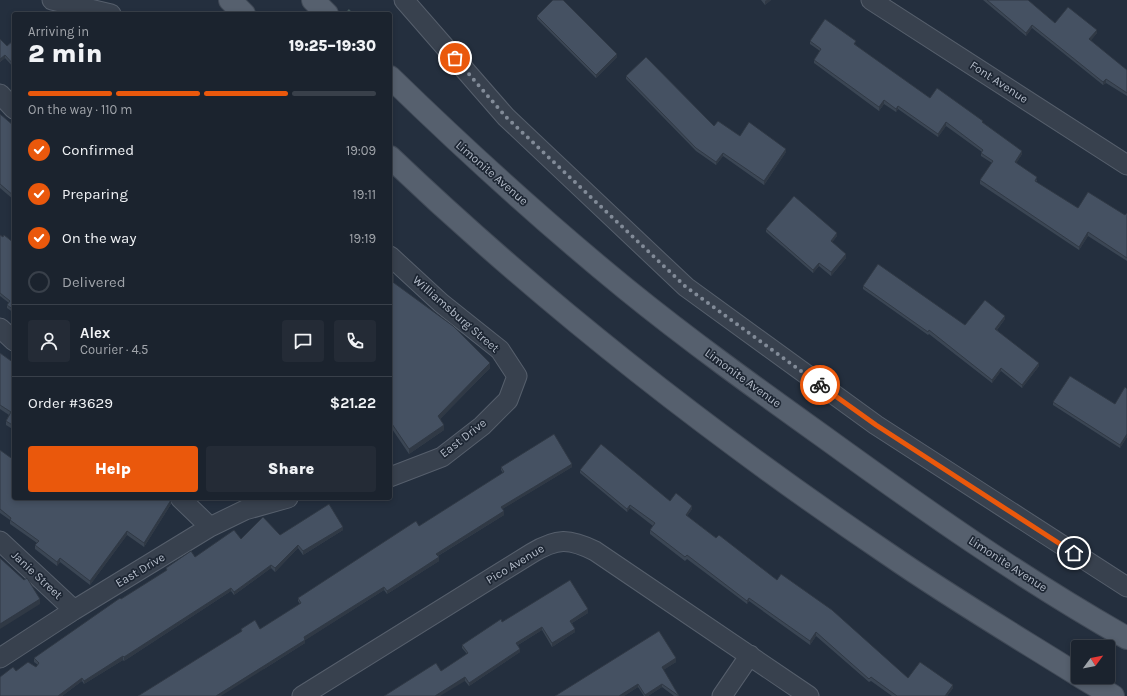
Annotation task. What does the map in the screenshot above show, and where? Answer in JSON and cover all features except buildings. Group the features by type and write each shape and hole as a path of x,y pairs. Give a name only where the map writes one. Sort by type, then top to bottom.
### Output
{"main road":[{"path":"230,0 242,12"},
{"path":"313,0 325,12"},
{"name":"Limonite Avenue","path":"392,79 451,137 555,228 627,290 700,347 886,482 1013,570 1127,638"},
{"path":"392,160 483,243 555,305 630,367 746,455 889,555 1071,671"},
{"path":"1093,684 1113,696"}],"street":[{"path":"52,0 103,12"},
{"path":"404,0 506,117 686,287 876,425 1127,587"},
{"name":"Font Avenue","path":"870,0 1127,165"},
{"path":"0,94 12,107"},
{"name":"Williamsburg Street","path":"392,258 441,302 500,350 517,376"},
{"path":"0,328 12,339"},
{"name":"East Drive","path":"392,473 442,457 482,426 508,400 517,376"},
{"path":"182,500 210,527"},
{"name":"East Drive","path":"0,658 74,610 210,527 245,510 281,500"},
{"name":"Janie Street","path":"0,541 74,610"},
{"name":"Pico Avenue","path":"302,696 532,553 556,541 568,541 582,544 595,551 809,696"},
{"path":"722,696 750,655"}],"way so far":[{"path":"455,58 506,117 686,287 820,385"}],"route":[{"path":"820,385 876,425 1074,553"}]}
